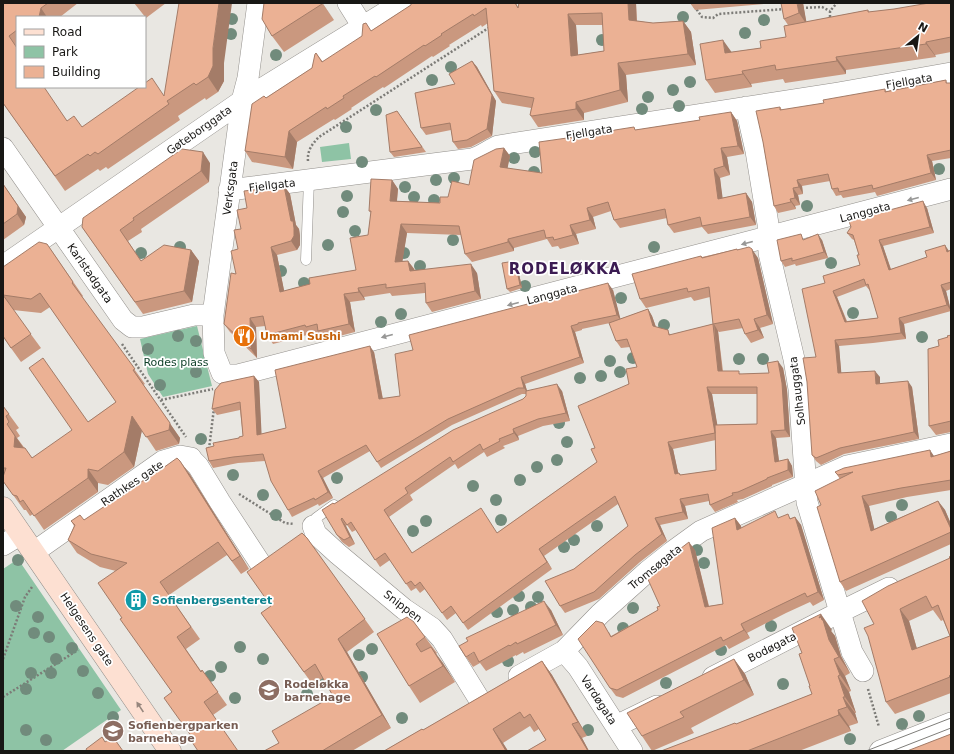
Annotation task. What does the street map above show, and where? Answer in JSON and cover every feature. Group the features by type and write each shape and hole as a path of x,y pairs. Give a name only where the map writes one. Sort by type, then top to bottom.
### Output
{"street":[{"name":"Verksgata","path":"222,373 214,353 213,315 229,190 242,101 249,73 258,3"},
{"path":"348,3 363,26"},
{"name":"Gøteborggata","path":"3,266 242,101 401,3"},
{"name":"Fjellgata","path":"229,190 472,159 480,157 489,150 498,146 838,93 951,73"},
{"name":"Solhauggata","path":"746,107 756,151 768,224 769,253 798,382 807,502 852,652 863,671"},
{"name":"Karlstadgata","path":"3,148 123,320 132,327 143,327 194,314 213,315"},
{"name":"Langgata","path":"222,373 228,375 238,375 951,189"},
{"name":"Tromsøgata","path":"472,703 564,651 600,614 648,571 701,531 806,486 847,466 951,444"},
{"name":"Rathkes gate","path":"34,552 163,461 180,456 190,458 198,466 260,563"},
{"name":"Helgesens gate","path":"3,508 12,539 34,552 170,751"},
{"name":"Snippen","path":"313,526 316,534 338,554 404,609 432,628 442,639 472,703"},
{"name":"Bodøgata","path":"697,686 840,612 908,580"},
{"name":"Vardøgata","path":"564,651 578,667 632,751"},
{"path":"616,726 676,696"},
{"path":"880,751 951,724"}],"lane":[{"path":"306,260 309,180"},
{"path":"313,526 316,518 341,501"}],"path":[{"path":"692,3 702,17 712,18 718,14 790,8"},
{"path":"830,27 830,11 837,3"},
{"path":"798,8 822,7 830,11"},
{"path":"309,180 308,157 311,146 319,137 494,25"},
{"path":"120,340 186,437"},
{"path":"161,400 217,388 222,373"},
{"path":"204,476 215,404"},
{"path":"235,492 285,523 313,526"},
{"path":"3,659 25,597 33,585"},
{"path":"3,695 82,648"},
{"path":"869,694 879,727"}],"green space":[{"path":"349,143 351,159 322,162 320,147"},
{"name":"Rodes plass","path":"197,326 212,386 163,397 148,374 140,339"},
{"path":"18,559 121,710 62,751 3,751 3,569"}],"building":[{"path":"3,3 48,3 41,8 39,16 16,16 16,31 9,36 16,46 16,88 45,88 67,121 74,116 82,127 138,88 146,88 146,82 152,78 164,96 179,3 219,3 213,48 213,66 208,77 196,85 194,83 167,101 169,104 98,154 95,152 90,156 88,154 55,176 3,103"},
{"path":"264,3 322,4 272,36 262,19"},
{"path":"411,3 515,3 518,8 519,3 628,3 629,20 653,23 683,21 688,54 618,63 620,90 576,102 576,109 532,116 530,115 534,98 494,91 486,8 474,16 473,14 376,77 375,76 343,96 344,98 327,109 326,107 289,131 285,157 245,151 252,104 264,96 266,98 312,68 316,53 322,62 362,36 363,24 366,23 371,31 411,5","holes":["602,13 604,51 571,56 568,14"]},
{"path":"781,3 797,3 799,13 784,19"},
{"path":"929,3 951,3 951,37 926,42 926,44 836,57 837,61 776,70 775,65 742,71 743,74 706,80 700,44 723,40 725,53 761,48 760,41 786,37 784,26 868,10 868,12"},
{"path":"472,61 492,95 487,129 467,140 453,142 450,123 421,128 415,93 455,84 449,74"},
{"path":"946,80 946,83 951,83 951,150 927,155 931,173 873,189 872,185 839,192 838,188 832,189 828,174 797,180 799,187 793,188 795,198 790,199 791,202 774,206 756,111 780,107 780,110 824,103 823,100 885,89 885,92"},
{"path":"397,111 422,147 390,152 386,115"},
{"path":"731,112 738,146 721,148 724,166 714,169 718,199 746,193 750,217 702,226 700,217 668,225 665,209 614,220 608,202 587,208 590,220 570,225 573,235 554,240 553,237 546,238 544,230 508,239 508,242 465,254 459,226 401,224 395,262 408,261 410,271 471,264 475,291 426,303 425,283 386,288 386,284 358,288 359,292 344,294 349,324 318,331 317,324 306,327 305,325 267,335 263,316 250,318 251,349 224,324 231,273 236,274 231,251 238,249 234,230 241,229 237,210 247,208 244,191 284,186 291,221 293,221 294,236 291,241 271,247 280,292 310,284 309,278 356,270 350,238 368,235 371,211 369,211 371,179 392,180 390,201 440,203 440,197 448,197 452,181 469,185 474,160 496,149 504,148 500,167 542,173 539,142 599,135 615,130 634,127 635,130 700,120 699,117"},
{"path":"182,149 203,152 201,171 133,218 134,220 120,230 141,261 164,245 191,250 184,291 135,302 82,227 83,218"},
{"path":"3,184 18,206 17,214 3,224"},
{"path":"923,201 930,227 879,240 889,270 927,257 925,251 945,245 947,252 951,250 951,282 941,285 947,305 899,318 901,333 835,340 838,373 875,371 876,384 908,381 914,432 840,448 816,458 812,455 807,382 803,358 816,357 802,289 825,283 823,276 860,265 857,255 859,255 853,235 847,233 851,227 849,221","holes":["864,279 866,285 868,284 878,318 845,322 833,291"]},
{"path":"801,234 803,240 818,234 824,252 792,261 792,258 781,261 777,240"},
{"path":"39,242 47,244 73,282 72,283 135,369 133,370 170,423 169,430 146,437 132,416 124,452 98,471 88,469 88,478 34,516 23,500 20,502 17,496 13,495 3,481 6,468 3,468 3,406 9,414 6,416 9,422 7,424 15,436 14,447 25,448 32,458 72,430 29,368 43,358 88,422 116,402 40,293 31,299 3,295 3,267"},
{"path":"749,247 752,249 767,315 754,319 758,330 745,334 739,319 713,324 709,287 688,292 687,288 640,299 632,274 701,256 702,258"},
{"path":"515,261 520,285 507,289 502,263"},
{"path":"608,283 617,315 578,323 571,326 580,357 521,377 524,388 518,388 448,419 377,462 366,445 318,471 328,492 315,500 314,498 288,510 271,481 263,454 209,461 206,448 214,446 213,443 243,436 240,402 212,409 215,390 221,383 254,376 257,435 286,428 275,370 370,346 379,399 400,396 395,354 413,350 409,335"},
{"path":"3,295 31,334 11,348 3,336"},
{"path":"648,309 653,326 668,330 669,335 713,324 718,371 739,371 739,374 769,373 767,363 778,361 782,383 785,430 771,431 775,462 788,459 788,470 738,492 732,493 733,495 710,505 708,494 680,499 683,512 655,518 662,534 635,555 594,592 560,606 545,581 574,569 628,526 615,496 539,549 547,562 463,623 451,606 442,613 420,582 415,586 411,581 406,584 385,553 375,560 351,522 347,525 342,518 341,519 350,537 344,540 337,535 322,510 453,430 523,399 526,396 526,391 557,384 566,413 538,419 513,429 514,433 499,439 500,441 483,450 480,444 453,462 450,457 405,488 408,493 384,510 412,553 481,508 497,533 597,462 591,449 595,448 578,406 629,384 626,369 637,367 627,339 616,341 609,323","holes":["707,387 757,387 757,424 715,425 716,470 680,475 679,473 675,474 668,442 715,433"]},
{"path":"951,335 951,421 929,426 928,349 939,346 938,340"},
{"path":"930,450 931,457 951,451 951,480 862,496 871,531 938,501 951,532 840,582 817,507 821,505 815,491 853,472 838,475 835,472 844,468"},
{"path":"177,458 240,556 232,561 218,542 160,582 191,627 177,637 201,672 202,670 218,692 204,702 238,751 198,751 192,742 194,740 164,698 172,692 120,619 122,618 98,583 127,563 91,554 68,540 75,525 71,521 80,515 84,520 117,498 118,499 163,466 163,468"},
{"path":"775,511 778,518 788,514 790,519 795,517 818,592 807,597 805,593 741,624 744,630 723,641 721,637 617,690 610,688 578,639 596,621 603,623 611,637 658,610 657,607 660,606 646,575 689,542 705,607 723,604 712,528 735,518 737,530"},
{"path":"302,533 365,619 338,639 382,715 322,751 264,751 279,743 272,731 333,696 315,664 304,672 261,613 271,606 247,572"},
{"path":"951,556 951,675 949,676 950,677 886,702 868,636 864,628 874,624 862,601 888,586 950,558 949,557","holes":["926,596 932,608 938,605 950,636 912,650 900,609"]},
{"path":"544,601 556,625 517,644 516,642 510,646 509,645 479,662 474,652 466,657 459,646 468,641 466,638"},
{"path":"821,614 819,618 821,617 823,620 829,640 839,657 834,659 840,675 838,676 847,707 838,710 839,715 747,751 661,751 735,723 736,724 812,694 799,654 802,653 792,628"},
{"path":"407,617 413,621 425,637 416,644 421,652 431,647 443,666 409,686 377,634"},
{"path":"734,659 744,680 680,712 684,717 642,736 627,713"},
{"path":"542,661 578,722 572,724 588,751 527,751 546,740 530,714 524,718 520,712 493,729 506,751 384,751 422,729 423,730"},
{"path":"951,734 951,751 907,751"},
{"path":"102,737 105,742 113,737 123,751 87,751 86,749"}],"tram line":[{"path":"866,751 951,718"},
{"path":"892,751 951,728"}],"place":[{"name":"Umami Sushi","path":"244,336"},
{"name":"Sofienbergsenteret","path":"136,600"},
{"name":"Rodeløkka barnehage","path":"269,690"},
{"name":"Sofienbergparken barnehage","path":"113,731"}],"district":[{"name":"RODELØKKA","path":"565,269"}]}
